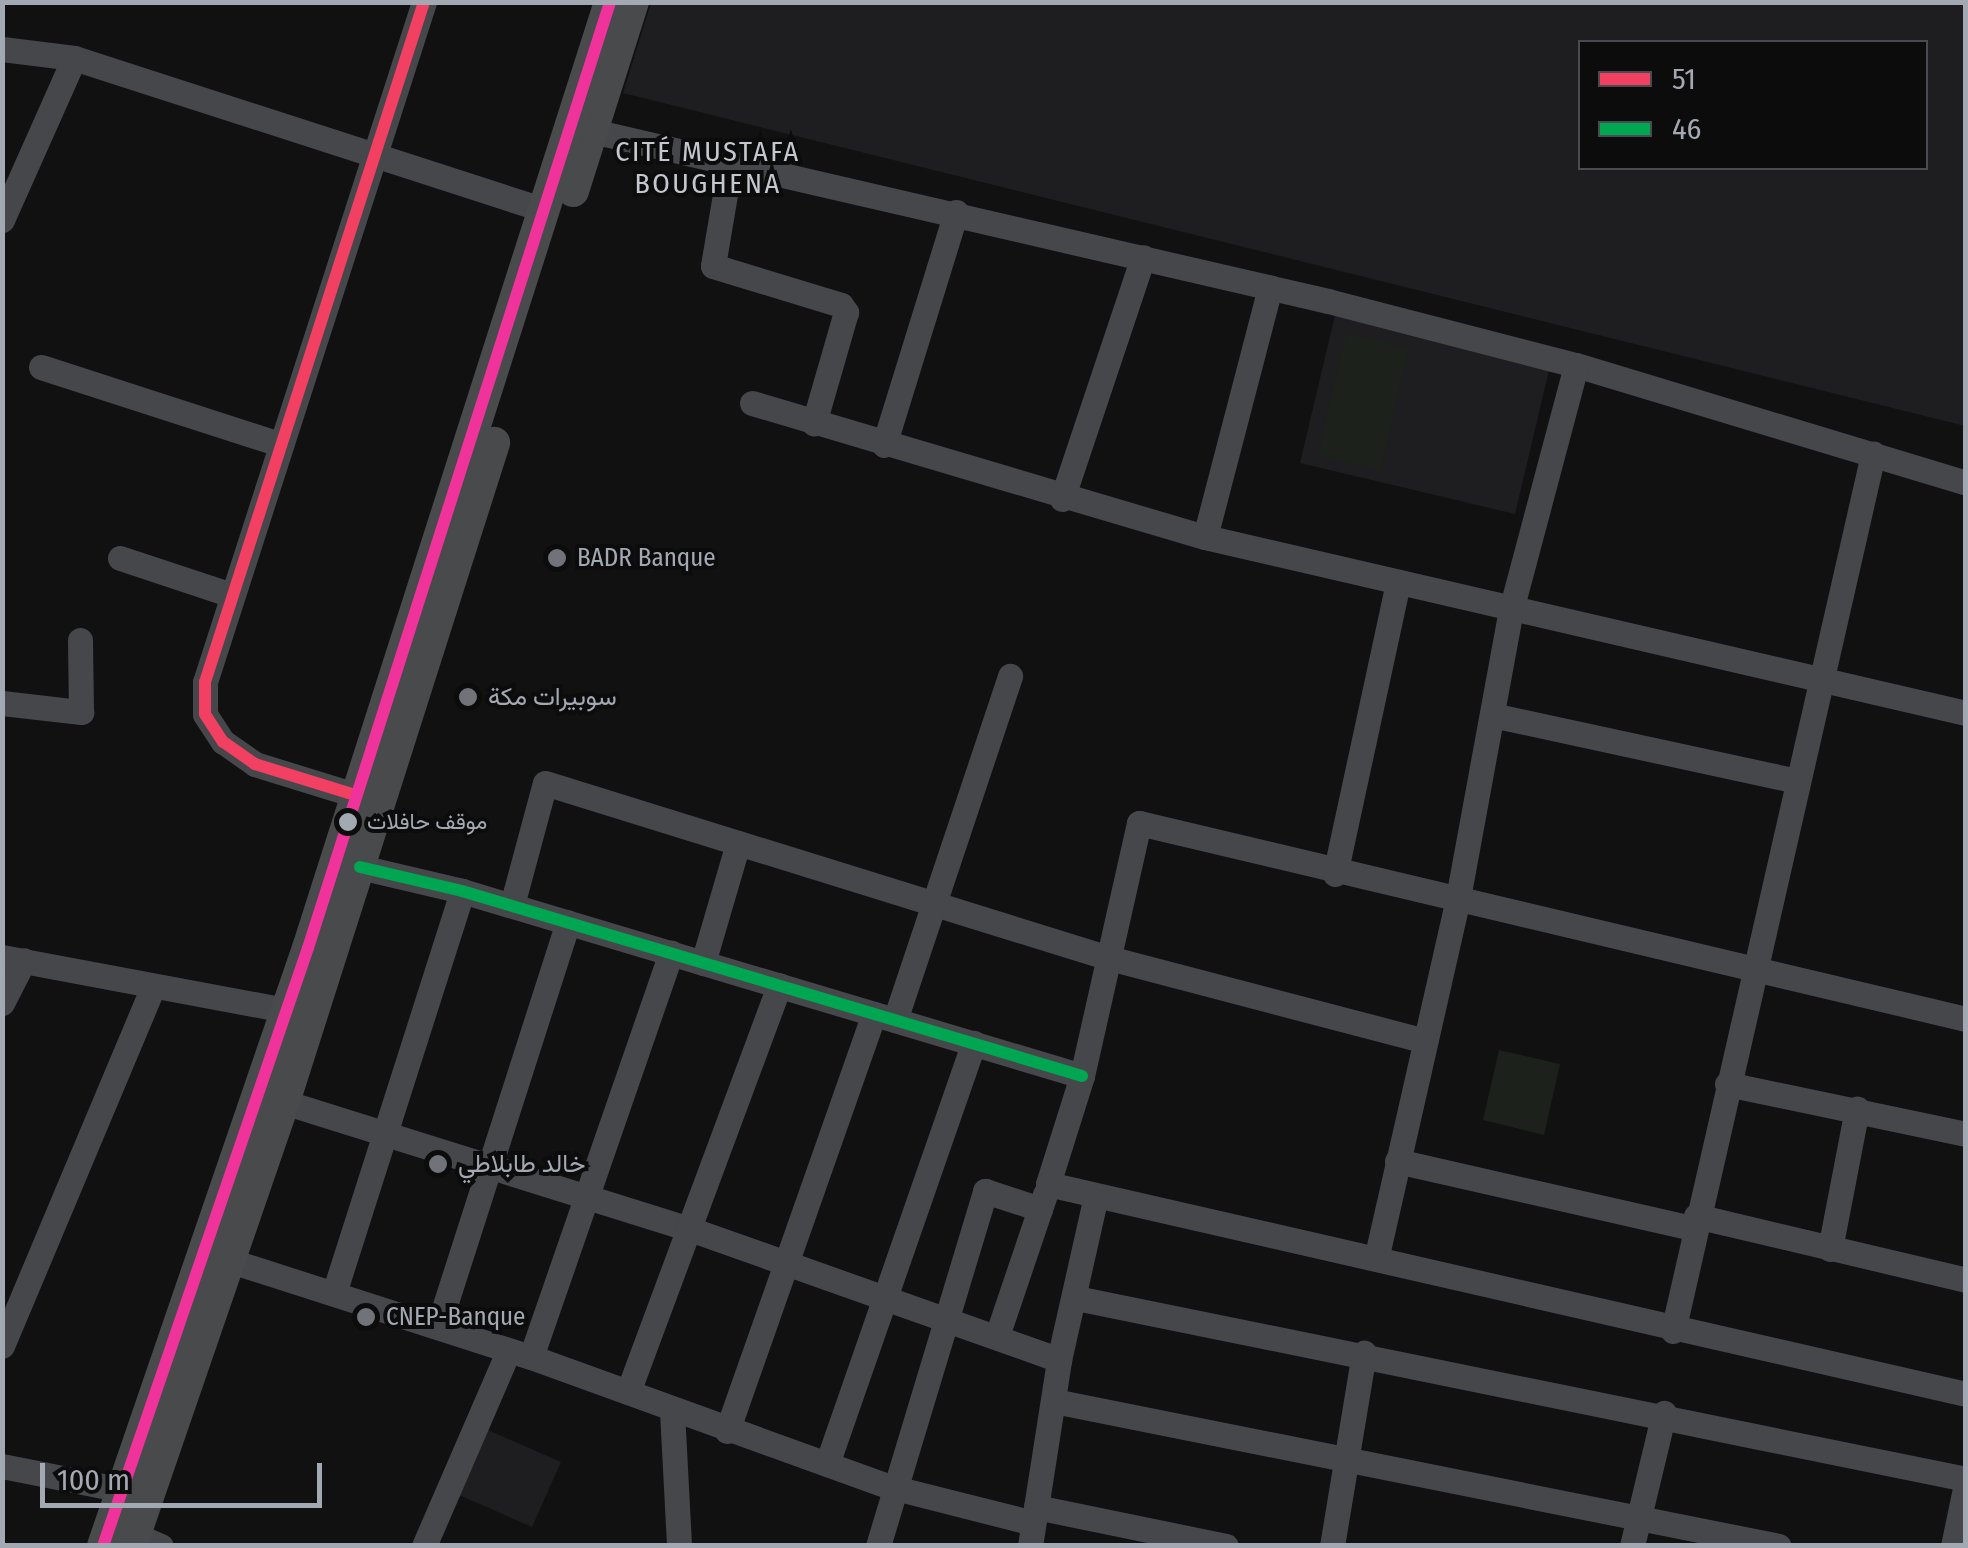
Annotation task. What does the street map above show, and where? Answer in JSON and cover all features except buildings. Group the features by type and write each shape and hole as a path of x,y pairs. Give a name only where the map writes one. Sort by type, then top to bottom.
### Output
{"main road":[{"path":"103,1546 298,1013 360,867 582,129 610,2"},
{"path":"142,1542 228,1260 284,1102 298,1013 355,795 546,210 633,2"}],"street":[{"path":"355,795 255,764 222,742 205,714 204,682 371,156 424,2"},
{"path":"2,49 74,58 546,210"},
{"path":"2,220 74,58"},
{"path":"582,129 730,165 956,212 1576,365 1966,483"},
{"path":"730,165 713,266 836,304 846,312 814,422"},
{"path":"884,445 956,212"},
{"path":"1062,499 1143,257"},
{"path":"1205,538 1270,287"},
{"path":"1377,1255 1458,898 1511,610 1576,365"},
{"path":"41,367 280,444"},
{"path":"752,403 1062,499 1205,538 1966,713"},
{"path":"1672,1331 1751,970 1873,454"},
{"path":"120,558 232,594"},
{"path":"1335,874 1398,582"},
{"path":"2,703 81,712 80,640"},
{"path":"727,1431 785,1262 930,904 1010,676"},
{"path":"1492,715 1796,781"},
{"path":"512,905 545,782 1109,958 1426,1042"},
{"path":"997,1336 1082,1076 1139,823 1335,874 1458,898 1966,1019"},
{"path":"704,962 738,843"},
{"path":"360,867 462,890 1082,1076"},
{"path":"334,1290 389,1130 462,890"},
{"path":"438,1327 568,922"},
{"path":"424,1546 520,1355 589,1197 671,953"},
{"path":"2,1003 13,959 298,1013"},
{"path":"628,1392 779,985"},
{"path":"2,1346 153,986"},
{"path":"827,1464 890,1298 974,1043"},
{"path":"1727,1084 1966,1134"},
{"path":"284,1102 389,1130 686,1228 1059,1360"},
{"path":"1830,1250 1857,1110"},
{"path":"1397,1161 1966,1280"},
{"path":"1048,1184 1377,1255 1672,1331 1966,1394"},
{"path":"878,1546 891,1487 985,1192 1040,1210"},
{"path":"1033,1525 1059,1360 1096,1196"},
{"path":"228,1260 334,1290 891,1487 1033,1525 1226,1546"},
{"path":"1076,1298 1664,1413 1966,1482 1953,1546"},
{"path":"1332,1546 1364,1353"},
{"path":"1054,1401 1345,1454 1779,1546"},
{"path":"672,1411 679,1546"},
{"path":"1632,1546 1664,1413"},
{"path":"1966,1456 1966,1470"},
{"path":"2,1466 122,1490"}],"shaded area":[{"path":"651,3 1965,3 1965,426 623,93"},
{"path":"1336,311 1551,362 1515,514 1300,463"},
{"path":"1346,333 1409,348 1380,470 1318,455"},
{"path":"1499,1050 1560,1064 1544,1135 1483,1120"},
{"path":"488,1430 561,1462 532,1527 459,1495"}],"transit line":[{"name":"51","path":"355,795 255,764 223,742 205,714 205,682 424,2"},
{"path":"103,1546 308,948 610,2"},
{"name":"46","path":"360,867 462,891 1082,1076"}],"place":[{"name":"BADR Banque","path":"557,558"},
{"name":"سوبيرات مكة","path":"468,697"},
{"name":"موقف حافلات","path":"348,822"},
{"name":"خالد طابلاطي","path":"438,1164"},
{"name":"CNEP-Banque","path":"366,1317"}],"district":[{"name":"CITÉ MUSTAFA BOUGHENA","path":"708,168"}]}
